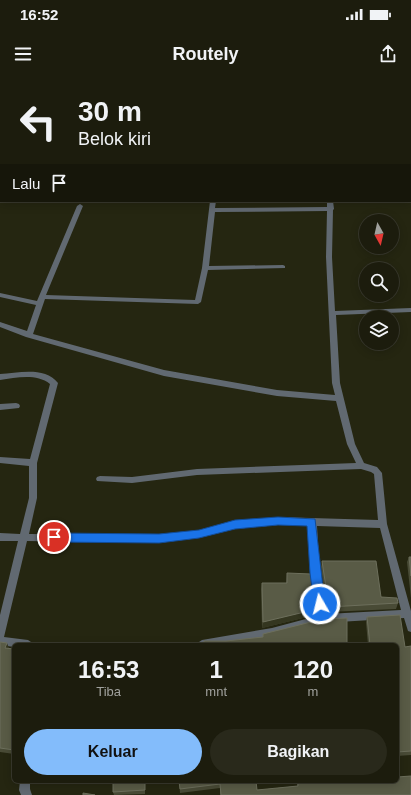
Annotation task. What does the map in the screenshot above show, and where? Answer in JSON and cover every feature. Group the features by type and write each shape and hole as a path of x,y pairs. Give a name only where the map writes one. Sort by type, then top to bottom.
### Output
{"street":[{"path":"0,295 41,300 197,302 205,268 214,202"},
{"path":"213,210 331,205 329,257 330,294 333,313 336,375 339,398 351,444 361,466"},
{"path":"29,335 41,300 80,206"},
{"path":"205,268 283,267"},
{"path":"333,313 411,310"},
{"path":"0,324 29,335 164,373 277,393 339,398"},
{"path":"0,377 36,375 48,378 54,383 33,464 33,498 0,635"},
{"path":"0,407 16,406"},
{"path":"0,460 33,464"},
{"path":"100,479 132,480 197,472 361,466 374,469 378,473 383,524 411,628"},
{"path":"0,537 159,538 199,534 235,525 278,521 383,524"},
{"path":"312,522 315,573 322,619"},
{"path":"213,643 272,632 322,619 407,614"},
{"path":"0,641 14,643"},
{"path":"25,783 24,790 27,795"}],"building":[{"path":"409,557 411,557 411,576"},
{"path":"322,561 376,561 381,597 397,598 398,603 329,607"},
{"path":"287,573 311,574 317,609 263,622 262,583 287,583"},
{"path":"400,615 405,647 411,646 411,751 399,752 399,643 370,643 367,617"},
{"path":"347,618 347,643 204,643 204,641 226,641 263,637 263,634 323,619"},
{"path":"0,642 7,643 5,648 12,649 12,750 0,748"},
{"path":"411,776 411,795 221,795 220,784 180,789 179,783 256,783 257,790 298,786 298,783 399,783 399,777"},
{"path":"113,783 145,783 145,790 113,792"},
{"path":"83,793 95,795 83,795"}],"route":[{"path":"54,537 159,538 199,534 235,525 278,521 312,522 315,573 320,604"}]}
